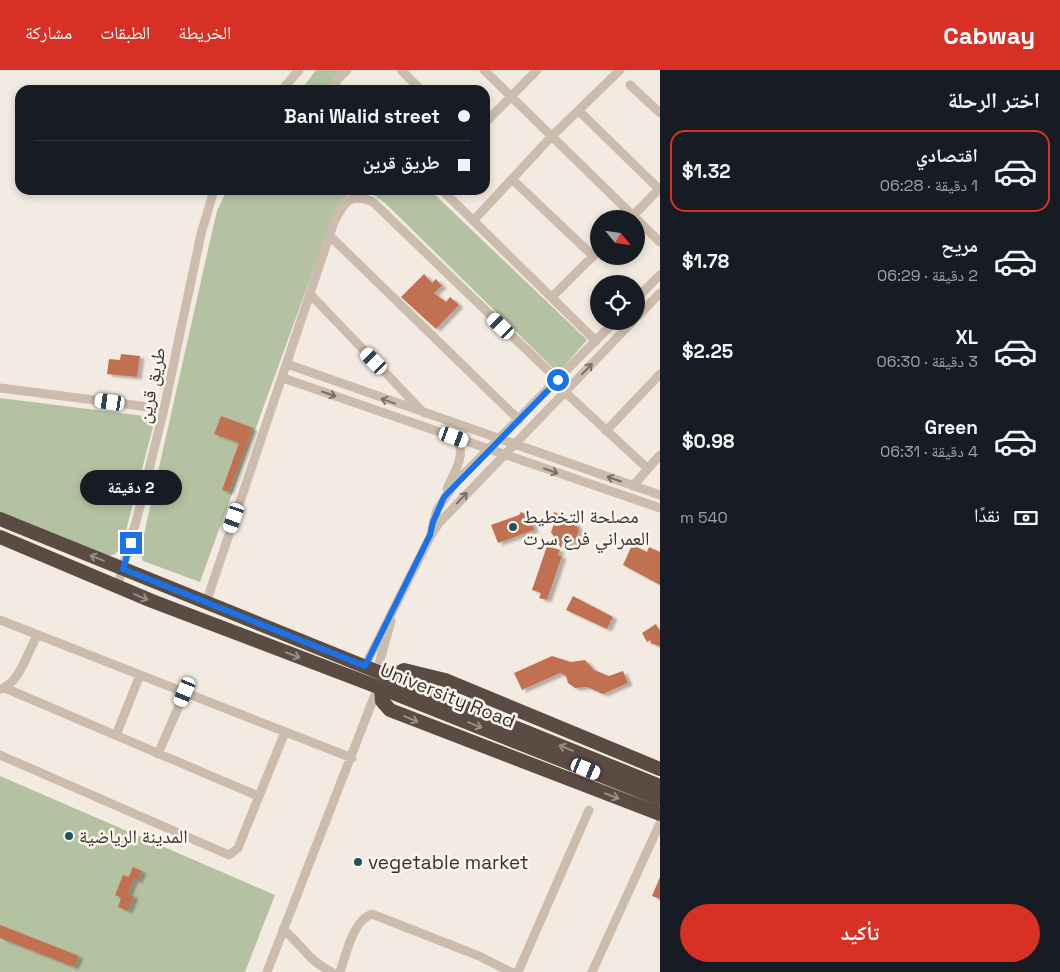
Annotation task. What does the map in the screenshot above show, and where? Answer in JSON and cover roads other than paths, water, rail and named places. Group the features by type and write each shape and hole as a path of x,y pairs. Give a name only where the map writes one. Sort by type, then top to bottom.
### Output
{"highway":[{"name":"University Road","path":"0,519 206,603 660,799"},
{"name":"University Road","path":"0,537 117,587 380,677"},
{"path":"380,677 404,670 445,680 660,769"},
{"path":"380,677 660,786"},
{"path":"380,677 382,701 390,710 660,814"}],"street":[{"path":"286,85 299,70"},
{"path":"336,85 336,81 347,70"},
{"path":"401,70 416,85"},
{"path":"484,70 624,210"},
{"path":"490,118 537,70"},
{"path":"473,221 551,137 620,70"},
{"path":"630,85 660,113"},
{"path":"579,111 659,188 638,210"},
{"path":"513,180 590,248"},
{"name":"طريق قرين","path":"117,587 164,409 201,234 213,195"},
{"path":"447,195 596,341"},
{"path":"206,603 330,236 343,204 348,200 359,197 373,202 558,380"},
{"path":"645,229 660,242"},
{"path":"330,236 519,420"},
{"path":"552,297 590,259"},
{"path":"645,290 660,275"},
{"path":"645,309 660,293"},
{"path":"310,294 425,415"},
{"path":"444,497 606,330"},
{"path":"267,972 352,758 380,677 392,613 430,535 448,512 624,330"},
{"path":"287,364 425,415 660,495"},
{"path":"606,431 660,374"},
{"path":"282,378 660,508"},
{"path":"0,388 164,409"},
{"path":"565,392 647,468"},
{"path":"430,535 433,522 461,455 459,442 454,437"},
{"path":"633,486 660,455"},
{"path":"0,620 352,758"},
{"path":"38,635 18,675 3,689 258,796"},
{"path":"116,735 140,675"},
{"path":"158,754 185,692"},
{"path":"0,755 230,855 238,848 285,732"},
{"path":"518,972 589,810"},
{"path":"592,972 660,823"},
{"path":"340,972 357,928 365,916 372,914 479,956 511,972"},
{"path":"283,929 298,943 310,960 332,972"}],"place":[{"name":"مصلحة التخطيط العمراني فرع سرت","path":"513,527"},
{"name":"المدينة الرياضية","path":"69,836"},
{"name":"vegetable market","path":"358,862"}]}
